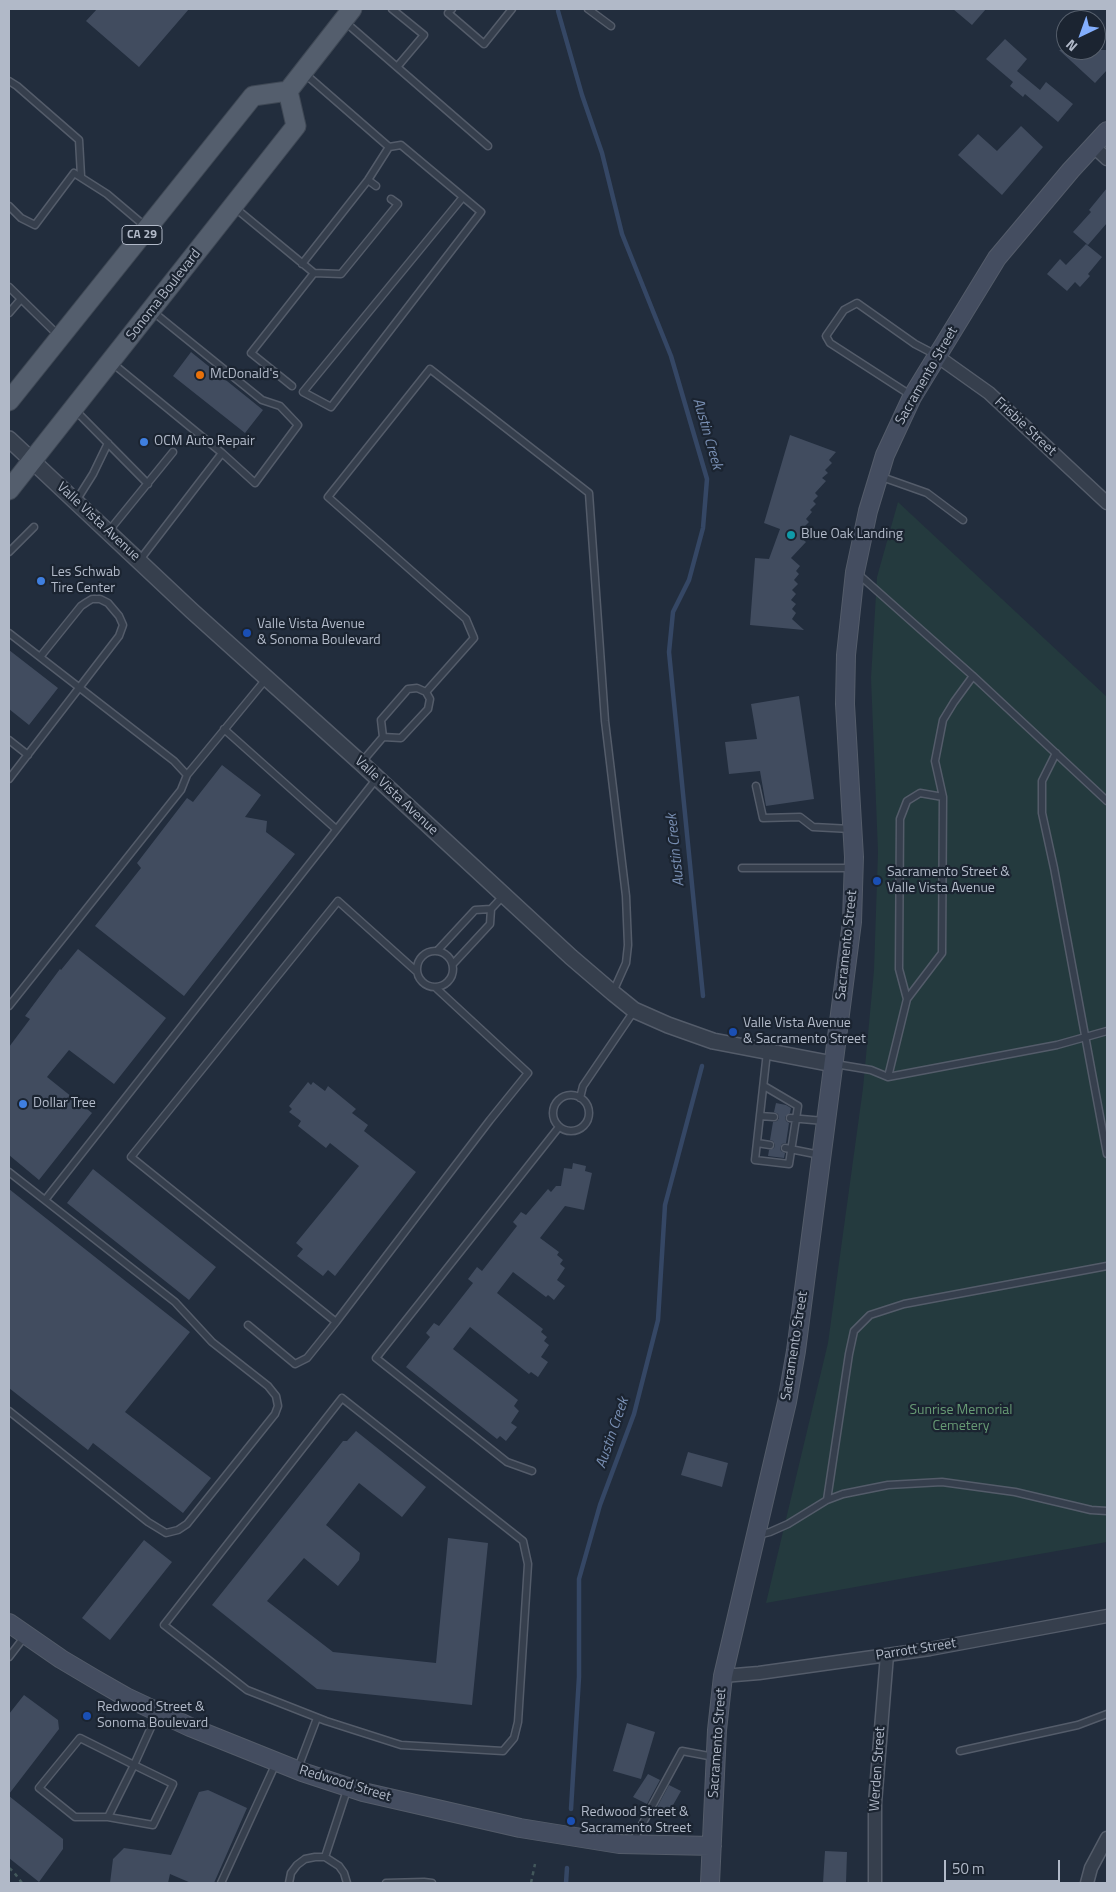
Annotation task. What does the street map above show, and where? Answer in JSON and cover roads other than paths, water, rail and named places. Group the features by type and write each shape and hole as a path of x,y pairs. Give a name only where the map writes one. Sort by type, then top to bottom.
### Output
{"main road":[{"path":"288,92 347,15"},
{"name":"Sonoma Boulevard","path":"9,490 296,126 288,92"},
{"name":"CA 29","path":"9,401 253,96 288,92"},
{"name":"Sacramento Street","path":"710,1883 717,1730 723,1676 787,1402 796,1352 852,922 853,868 845,704 846,655 855,572 868,511 885,455 912,397 997,258 1071,170 1107,131"},
{"name":"Redwood Street","path":"9,1623 62,1660 126,1697 190,1727 277,1762 363,1792 520,1828 625,1844 712,1846"}],"street":[{"path":"1093,146 1107,159"},
{"name":"Frisbie Street","path":"937,356 989,393 1107,503"},
{"name":"Valle Vista Avenue","path":"9,439 504,895 634,1010 668,1025 713,1041 833,1064"},
{"name":"Parrott Street","path":"723,1676 930,1649 1107,1616"},
{"name":"Werden Street","path":"874,1883 875,1803 887,1655"},
{"path":"1087,1883 1091,1868 1107,1838"}],"lane":[{"path":"392,9 424,35 397,67"},
{"path":"452,9 448,14 484,44 512,9"},
{"path":"588,9 611,26"},
{"path":"347,15 397,67 488,146"},
{"path":"303,72 389,146 401,145 481,212 331,407 303,392 463,197"},
{"path":"9,81 79,140 81,176"},
{"path":"302,264 368,180 389,146"},
{"path":"9,206 21,218 35,225 74,173 107,194 147,228"},
{"path":"368,180 376,186"},
{"path":"233,206 314,274 341,274 398,204 391,199"},
{"path":"292,386 250,353 314,274"},
{"path":"9,287 60,336"},
{"path":"9,313 21,298"},
{"path":"912,397 830,343 826,336 844,310 857,302 916,344 937,356"},
{"path":"111,362 222,453 255,483 298,425 280,406 262,400 152,310"},
{"path":"426,692 474,638 466,619 328,497 430,369 589,493 606,720 627,906 628,945 626,963 613,993"},
{"path":"74,409 148,484"},
{"path":"76,501 93,474 108,443"},
{"path":"108,532 173,452"},
{"path":"139,560 222,453"},
{"path":"878,476 927,493 963,520"},
{"path":"9,552 34,527"},
{"path":"855,572 973,676 1107,802"},
{"path":"9,779 120,636 123,625 119,616 108,603 100,599 92,599 81,606 40,657"},
{"path":"9,633 174,760 187,775"},
{"path":"888,1077 907,999 942,953 943,797 935,761 943,720 973,676"},
{"path":"9,1006 181,790 187,775 267,678"},
{"path":"360,763 383,737 381,720 408,689 417,688 426,692 430,700 428,708 401,738 383,737"},
{"path":"224,729 336,829"},
{"path":"9,740 28,755"},
{"path":"1056,753 1042,781 1042,813 1107,1154"},
{"path":"44,1200 377,778"},
{"path":"756,786 763,818 800,817 813,827 852,829"},
{"path":"907,999 900,969 900,819 907,801 920,793 943,797"},
{"path":"742,868 853,868"},
{"path":"453,964 490,924 491,909 504,895"},
{"path":"336,1322 131,1157 338,901 416,971 421,981 430,986 436,987 446,984 450,980 453,964 448,955 438,950 427,952 418,960 416,971"},
{"path":"438,950 475,910 491,909"},
{"path":"248,1325 295,1364 307,1358 528,1073 436,987"},
{"path":"580,1098 582,1086 634,1010"},
{"path":"833,1064 871,1070 888,1077 1058,1045 1107,1032"},
{"path":"764,1086 798,1106 793,1119 788,1149 789,1164 755,1160 767,1052"},
{"path":"575,1096 580,1098 585,1102 588,1114 584,1125 574,1131 568,1131 559,1127 554,1121 555,1104 564,1097 575,1096"},
{"path":"760,1116 774,1117"},
{"path":"793,1119 825,1122"},
{"path":"532,1470 507,1462 376,1358 559,1127"},
{"path":"757,1143 770,1146"},
{"path":"788,1149 821,1156"},
{"path":"9,1172 175,1302 212,1342 268,1386 276,1396 278,1406 275,1414 187,1524 178,1530 166,1533 148,1522 10,1413"},
{"path":"827,1500 854,1331 870,1315 904,1304 1107,1266"},
{"path":"342,1398 523,1541 528,1564 518,1722 514,1738 504,1751 401,1746 317,1718 247,1690 164,1625 342,1398"},
{"path":"757,1535 770,1532 788,1524 827,1500 842,1494 888,1485 942,1482 1015,1492 1091,1510 1107,1511"},
{"path":"9,1658 26,1635"},
{"path":"108,1816 158,1712"},
{"path":"960,1751 1078,1725 1107,1714"},
{"path":"297,1770 317,1718"},
{"path":"80,1738 134,1765 173,1784 153,1825 108,1816 75,1817 39,1788 80,1738"},
{"path":"625,1844 682,1751 716,1758"},
{"path":"221,1883 277,1762"},
{"path":"325,1857 349,1787"},
{"path":"289,1883 291,1873 297,1865 305,1859 315,1857 325,1857 339,1866 344,1873 346,1883"},
{"path":"386,1883 432,1883"}],"waterway":[{"name":"Austin Creek","path":"558,11 582,95 602,153 622,234 671,356 707,479 703,528 689,580 673,612 669,652 703,996"},
{"name":"Austin Creek","path":"571,1809 579,1677 579,1579 600,1505 634,1414 658,1320 665,1205 702,1066"},
{"name":"Austin Creek","path":"566,1883 567,1868"}],"place":[{"name":"McDonald's","path":"200,375"},
{"name":"OCM Auto Repair","path":"144,442"},
{"name":"Blue Oak Landing","path":"791,535"},
{"name":"Les Schwab Tire Center","path":"41,581"},
{"name":"Valle Vista Avenue & Sonoma Boulevard","path":"247,633"},
{"name":"Sacramento Street & Valle Vista Avenue","path":"877,881"},
{"name":"Valle Vista Avenue & Sacramento Street","path":"733,1032"},
{"name":"Dollar Tree","path":"23,1104"},
{"name":"Redwood Street & Sonoma Boulevard","path":"87,1716"},
{"name":"Redwood Street & Sacramento Street","path":"571,1821"}],"park label":[{"name":"Sunrise Memorial Cemetery","path":"961,1419"}]}
